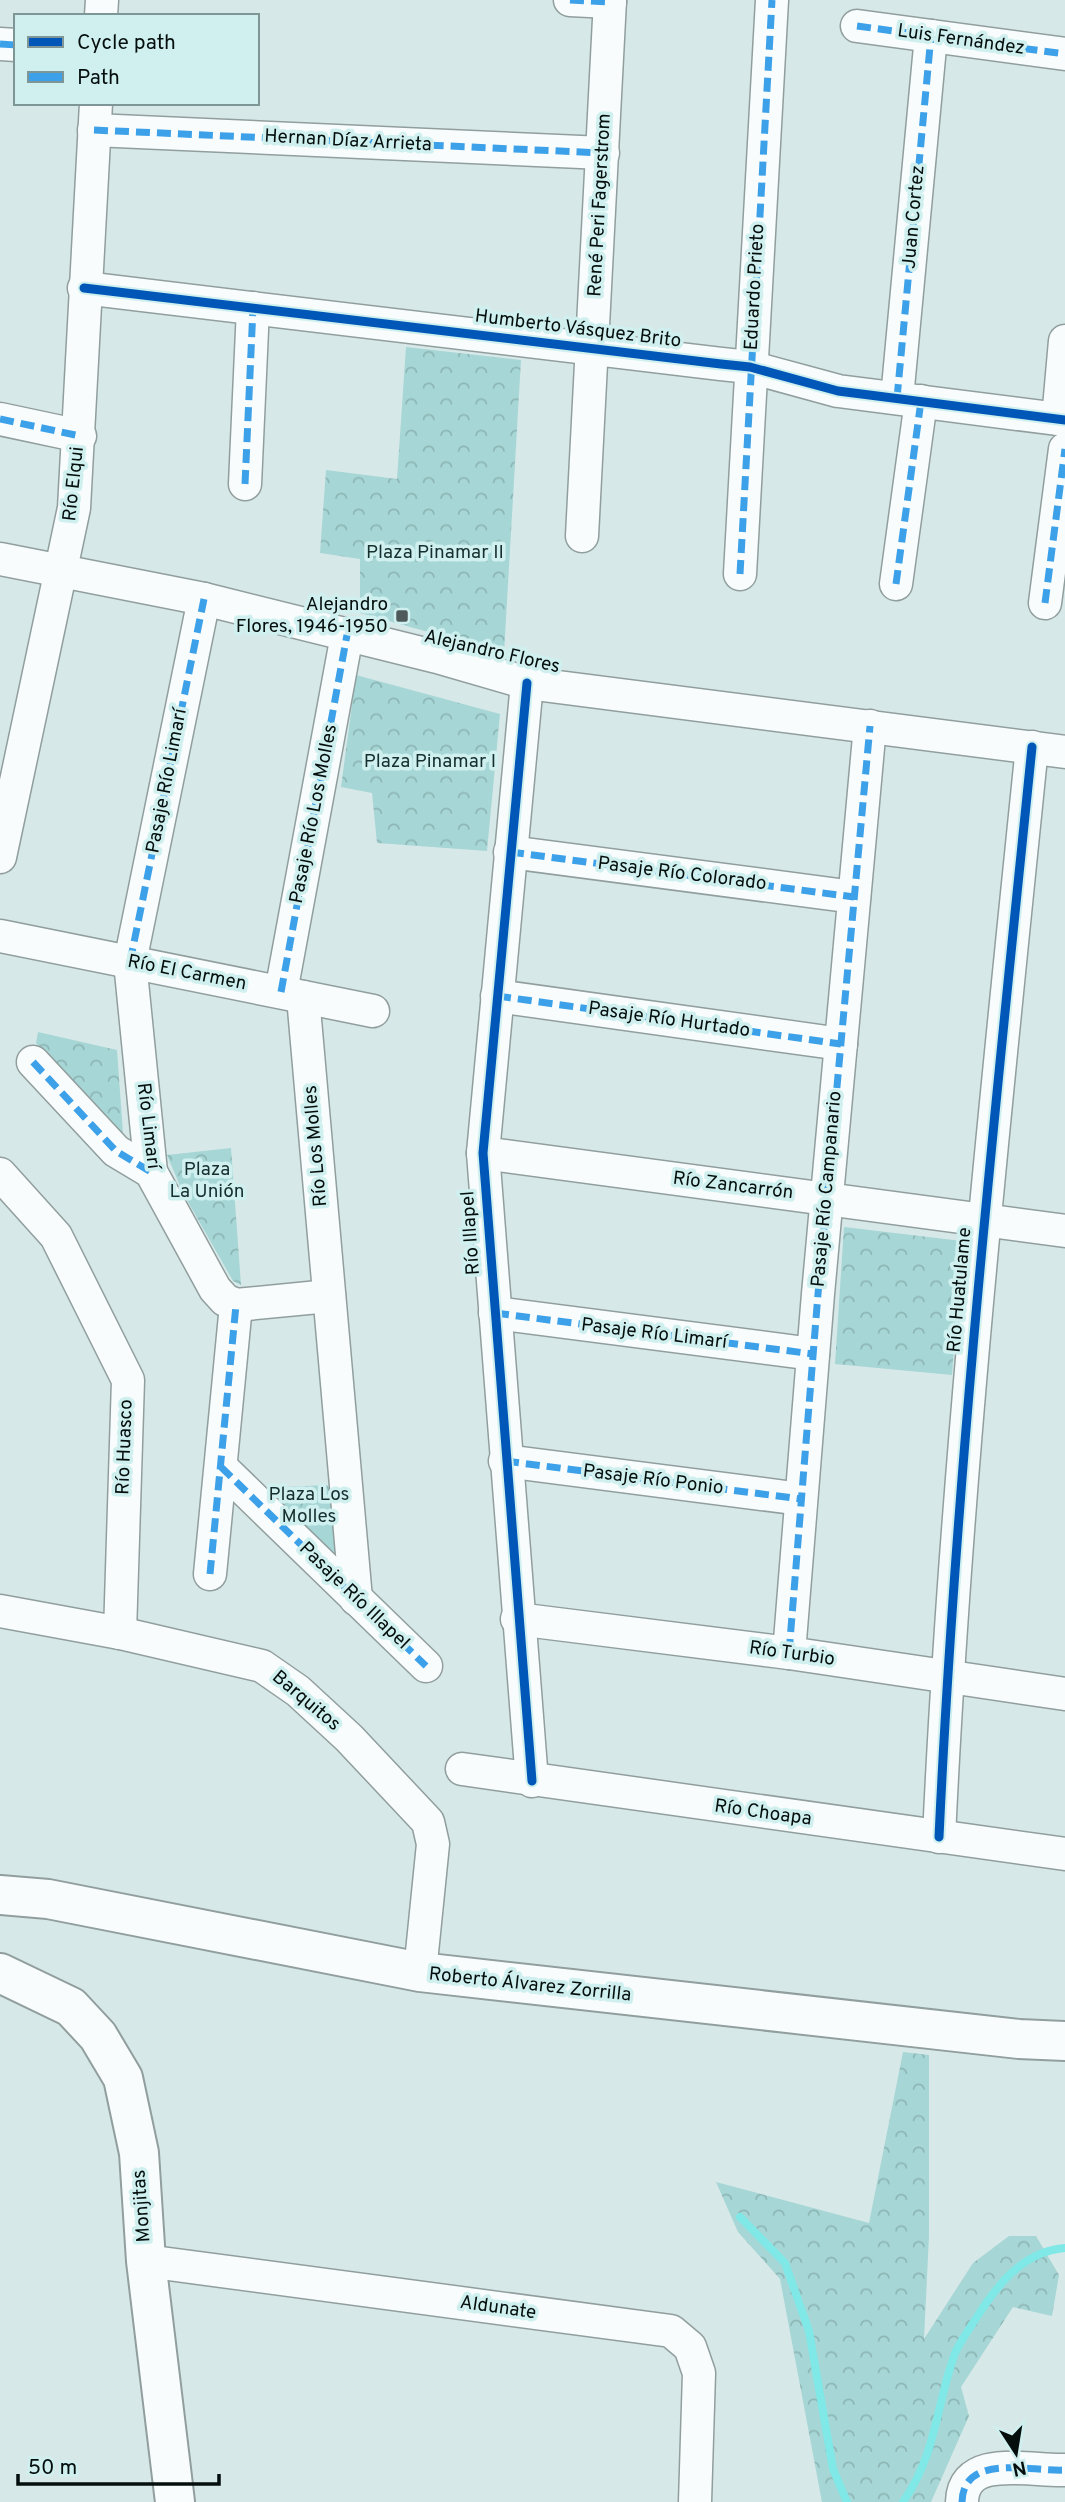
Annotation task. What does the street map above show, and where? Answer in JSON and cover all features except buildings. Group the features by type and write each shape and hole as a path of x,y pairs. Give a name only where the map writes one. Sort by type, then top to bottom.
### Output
{"main road":[{"name":"Roberto Álvarez Zorrilla","path":"0,1895 48,1899 420,1972 1019,2039 1065,2041"},
{"name":"Monjitas","path":"0,1973 72,2007 98,2036 123,2078 139,2153 146,2261 175,2502"}],"street":[{"path":"570,0 610,1"},
{"name":"Eduardo Prieto","path":"740,574 772,0"},
{"name":"René Peri Fagerstrom","path":"582,536 610,1"},
{"name":"Luis Fernández","path":"857,26 1065,54"},
{"name":"Juan Cortez","path":"895,584 931,36"},
{"name":"Hernan Díaz Arrieta","path":"95,116 603,153"},
{"name":"Río Elqui","path":"0,857 74,508 80,436 84,288 95,116"},
{"name":"Humberto Vásquez Brito","path":"84,288 593,347 750,368 838,391 1061,419"},
{"path":"245,484 253,308"},
{"path":"1061,419 1065,341"},
{"path":"0,419 80,436"},
{"path":"1045,603 1065,449"},
{"name":"Alejandro Flores","path":"0,559 204,599 527,682 1065,752"},
{"name":"Pasaje Río Limarí","path":"130,962 204,599"},
{"name":"Pasaje Río Los Molles","path":"292,995 347,635"},
{"name":"Río Illapel","path":"527,682 483,1153 517,1619 532,1781"},
{"name":"Pasaje Río Campanario","path":"789,1653 826,1198 870,726"},
{"name":"Río Huatulame","path":"939,1837 947,1675 984,1220 1032,747"},
{"name":"Pasaje Río Colorado","path":"510,852 854,897"},
{"name":"Río El Carmen","path":"0,936 373,1011"},
{"name":"Río Limarí","path":"130,962 151,1172 215,1289 225,1300 236,1306"},
{"name":"Río Los Molles","path":"292,995 329,1296"},
{"name":"Pasaje Río Hurtado","path":"497,996 841,1044"},
{"path":"33,1062 116,1151 151,1172"},
{"name":"Río Zancarrón","path":"483,1153 1065,1231"},
{"name":"Río Huasco","path":"0,1174 56,1236 128,1380 120,1633"},
{"path":"210,1574 236,1306 329,1296 356,1599"},
{"name":"Pasaje Río Limarí","path":"495,1313 813,1354"},
{"name":"Pasaje Río Ponio","path":"505,1461 802,1499"},
{"name":"Pasaje Río Illapel","path":"221,1467 426,1667"},
{"name":"Barquitos","path":"0,1611 120,1633 262,1666 298,1690 415,1805 428,1822 433,1844 420,1972"},
{"name":"Río Turbio","path":"517,1619 789,1653 1065,1694"},
{"name":"Río Choapa","path":"462,1769 532,1781 1065,1854"},
{"name":"Aldunate","path":"146,2261 671,2331 690,2347 699,2373 695,2502"},
{"path":"962,2502 964,2486 976,2474 999,2468 1065,2470"}],"green space":[{"name":"Plaza Pinamar II","path":"406,347 521,360 504,653 360,613 360,559 320,553 326,470 397,479"},
{"name":"Plaza Pinamar I","path":"356,675 500,714 487,851 377,843 372,793 341,787"},
{"name":"Plaza La Unión","path":"38,1032 117,1050 124,1147 36,1043"},
{"name":"Plaza La Unión","path":"231,1148 241,1285 233,1281 183,1193 167,1155"},
{"path":"844,1227 962,1241 952,1375 835,1364"},
{"name":"Plaza Los Molles","path":"327,1485 334,1493 336,1506 331,1507 333,1524 337,1524 339,1563 262,1488"},
{"path":"903,2052 929,2055 929,2236 924,2339 973,2263 1009,2236 1036,2236 1059,2275 1052,2316 1013,2307 961,2387 969,2416 931,2502 822,2502 780,2279 738,2232 716,2182 869,2223"}],"waterway":[{"path":"740,2217 785,2263 809,2331 833,2469 847,2502"},
{"path":"903,2502 929,2449 948,2375 963,2339 990,2297 1010,2274 1035,2256 1065,2248"}],"marked path":[{"path":"570,0 610,2"},
{"path":"740,574 772,0"},
{"path":"857,26 1065,54"},
{"path":"897,398 931,36"},
{"path":"0,44 14,45"},
{"path":"94,130 603,153"},
{"path":"245,484 253,308"},
{"path":"896,584 921,401"},
{"path":"0,419 80,436"},
{"path":"1045,603 1065,449"},
{"path":"130,962 204,599"},
{"path":"281,992 347,635"},
{"path":"789,1653 818,1294 870,726"},
{"path":"510,852 854,897"},
{"path":"497,996 841,1044"},
{"path":"33,1062 116,1151 151,1172"},
{"path":"210,1574 236,1305"},
{"path":"495,1313 813,1354"},
{"path":"505,1461 801,1499"},
{"path":"221,1467 426,1666"},
{"path":"962,2502 965,2486 974,2476 987,2470 1065,2470"}],"cycle path":[{"path":"84,288 750,367 838,391 1065,420"},
{"path":"527,683 483,1153 532,1781"},
{"path":"939,1837 966,1427 1032,747"}],"place":[{"name":"Alejandro Flores, 1946-1950","path":"402,616"}]}
